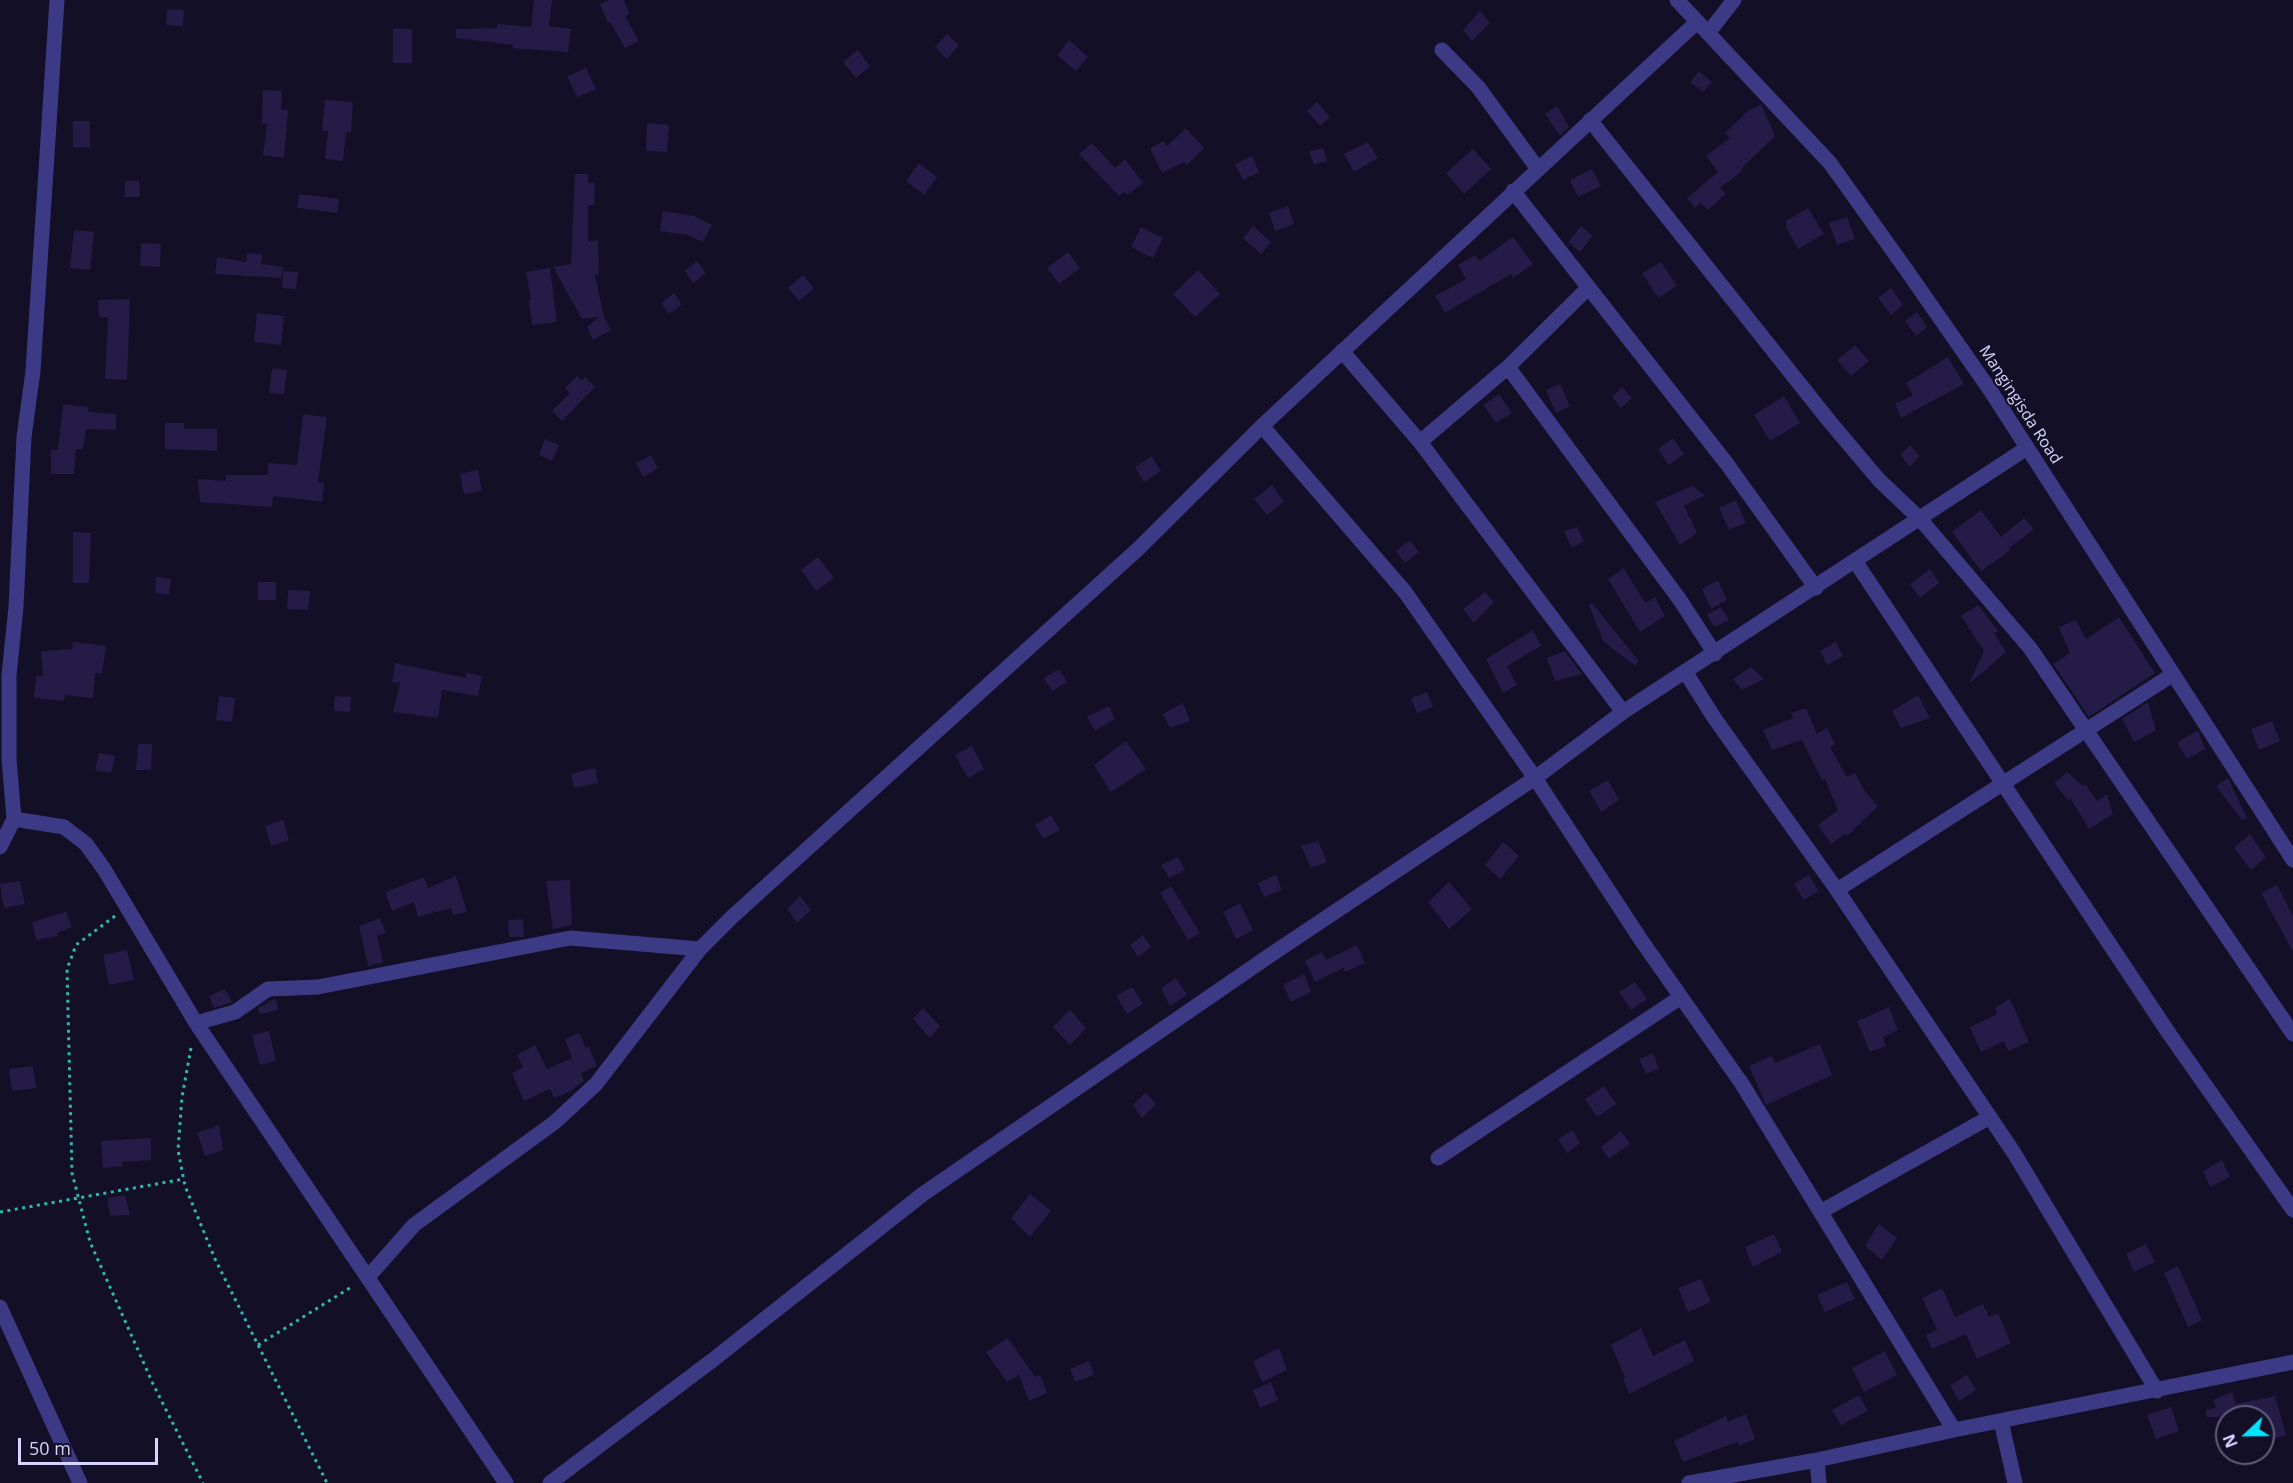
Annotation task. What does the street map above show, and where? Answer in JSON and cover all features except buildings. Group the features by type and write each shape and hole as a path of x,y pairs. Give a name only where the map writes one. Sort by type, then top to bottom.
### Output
{"street":[{"path":"0,848 14,819 9,759 9,675 16,607 24,437 33,371 57,0"},
{"name":"Mangingisda Road","path":"1677,0 1830,163 1912,277 2027,448 2293,860"},
{"path":"368,1277 414,1225 555,1122 596,1084 700,949 732,916 1138,549 1262,426 1590,120 1734,0"},
{"path":"1442,50 1478,87 1538,169"},
{"path":"1590,120 1830,422 1880,480 1920,519 2030,648 2293,1034"},
{"path":"1514,191 1713,445 1816,588"},
{"path":"1420,442 1508,367 1588,288"},
{"path":"1342,351 1420,442 1623,712"},
{"path":"1508,367 1680,600 1715,654"},
{"path":"1262,426 1405,592 1535,778 1742,1084 1822,1211 1954,1430"},
{"path":"550,1483 723,1352 923,1194 1279,949 1535,778 1623,712 1686,673 2027,448"},
{"path":"1855,561 2170,1035 2293,1210"},
{"path":"1686,673 1715,719 1837,890 1990,1117 2157,1390"},
{"path":"1837,890 2172,675"},
{"path":"14,819 52,824 77,835 104,868 196,1023 506,1483"},
{"path":"196,1023 235,1012 268,989 318,987 570,938 700,949"},
{"path":"1438,1158 1681,997"},
{"path":"1822,1211 1990,1117"},
{"path":"0,1307 80,1483"},
{"path":"1689,1483 1817,1460 2001,1420 2293,1362"},
{"path":"2001,1420 2015,1483"},
{"path":"1817,1460 1819,1483"}],"path":[{"path":"127,907 76,945 67,969 72,1173 90,1242 153,1384 203,1483"},
{"path":"196,1023 182,1097 178,1150 184,1179 215,1259 327,1483"},
{"path":"0,1212 184,1179"},
{"path":"258,1345 368,1277"}]}
